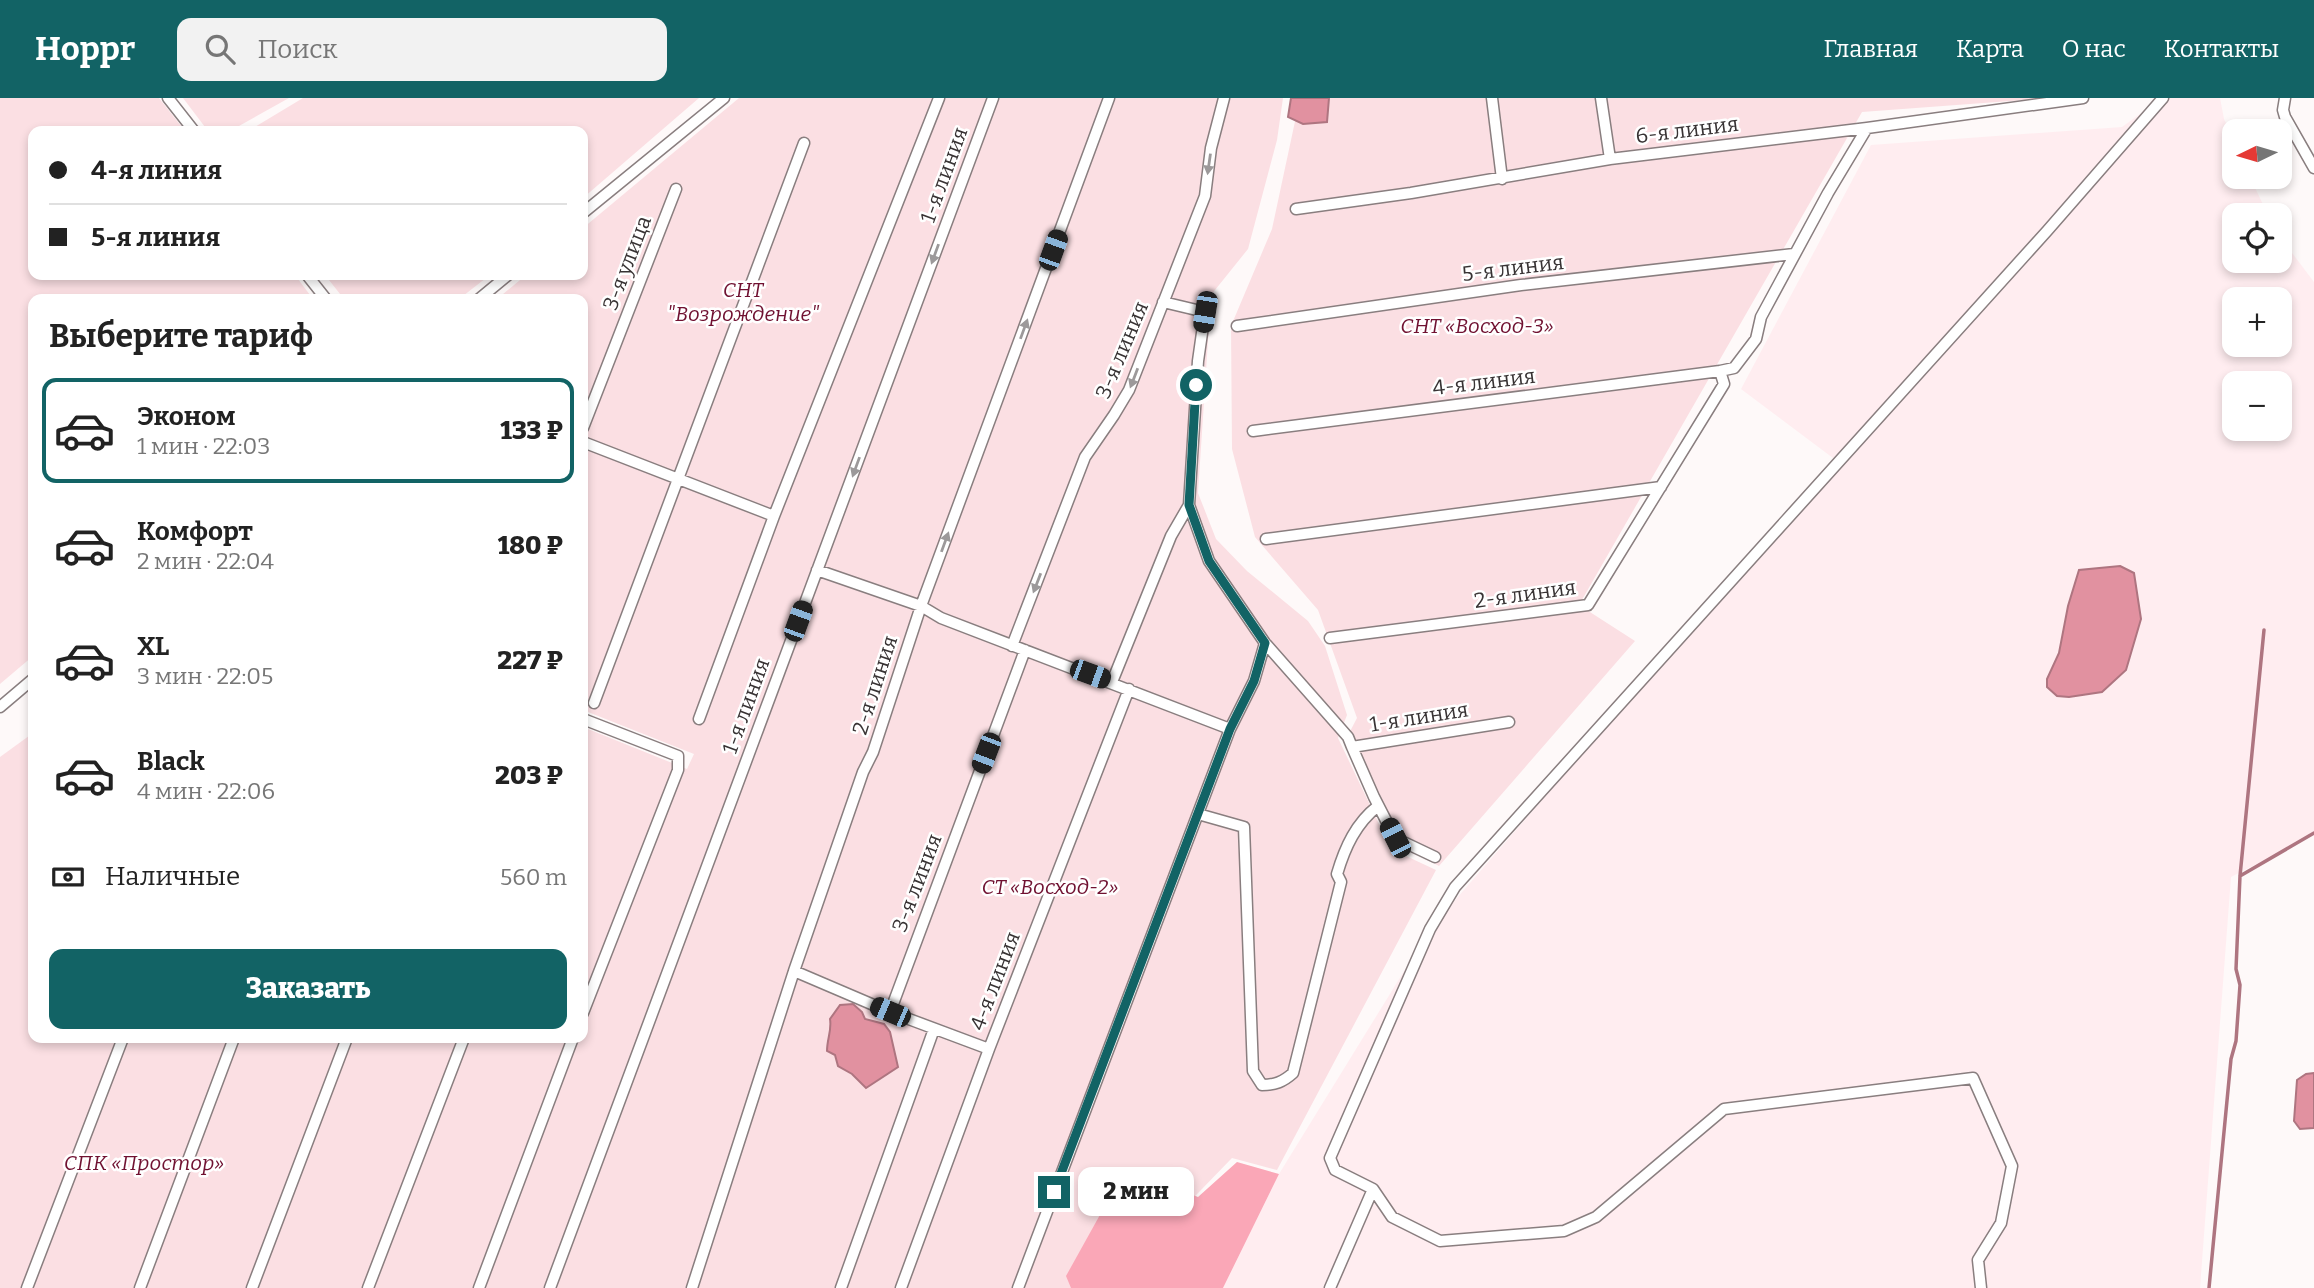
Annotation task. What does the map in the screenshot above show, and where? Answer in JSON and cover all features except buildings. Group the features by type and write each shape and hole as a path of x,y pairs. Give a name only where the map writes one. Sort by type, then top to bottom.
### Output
{"street":[{"path":"168,98 190,126"},
{"path":"588,209 724,98"},
{"path":"699,719 774,516 939,98"},
{"name":"1-я линия","path":"550,1288 993,98"},
{"name":"2-я линия","path":"692,1288 794,971 863,772 873,752 921,606 1109,98"},
{"name":"3-я линия","path":"1012,646 1085,457 1129,390 1205,196 1211,148 1224,98"},
{"path":"1492,98 1502,178"},
{"path":"1601,98 1610,159"},
{"name":"6-я линия","path":"1296,209 1610,159 1867,128 2083,98"},
{"path":"1981,1288 1978,1260 2001,1223 2012,1166 1973,1078 1724,1109 1596,1217 1564,1231 1440,1241 1392,1217 1373,1189 1335,1170 1330,1158 1430,929 1455,887 2163,98"},
{"path":"2285,98 2285,117 2314,168"},
{"path":"1266,539 1661,487 1724,384 1720,371 1734,368 1756,339 1761,317 1794,254 1867,128"},
{"path":"594,703 804,144"},
{"name":"3-я улица","path":"588,415 676,189"},
{"name":"5-я линия","path":"1237,326 1521,285 1794,254"},
{"path":"311,280 322,294"},
{"path":"484,294 502,280"},
{"path":"1163,302 1205,312 1198,361 1189,505 1209,561 1265,643 1350,742"},
{"name":"4-я линия","path":"1253,431 1720,371"},
{"path":"588,444 774,516"},
{"name":"2-я линия","path":"1330,638 1588,605 1661,487"},
{"path":"1112,682 1171,536 1189,505"},
{"path":"817,570 921,606 941,618 1230,729"},
{"path":"1018,1288 1230,729 1254,681 1265,643"},
{"name":"3-я линия","path":"890,1012 1025,650"},
{"path":"0,707 28,683"},
{"name":"4-я линия","path":"901,1288 989,1049 1129,689"},
{"name":"1-я линия","path":"1435,857 1395,838 1350,742 1509,722"},
{"path":"588,723 678,756 678,770 588,1000"},
{"path":"1198,814 1244,827 1253,1071 1262,1085 1273,1085 1284,1081 1293,1073 1341,882 1337,874 1341,862 1355,830 1365,816 1378,806"},
{"path":"794,971 890,1012 989,1049"},
{"path":"841,1288 934,1029"},
{"path":"27,1288 121,1043"},
{"path":"140,1288 232,1043"},
{"path":"252,1288 345,1043"},
{"path":"368,1288 462,1043"},
{"path":"479,1288 571,1043"},
{"path":"1330,1288 1373,1189"}],"shaded area":[{"path":"1291,98 1329,98 1327,122 1303,124 1288,117"},
{"path":"2162,98 2220,98 2224,119 2222,189 2256,189 2262,203 2222,203 2222,273 2292,273 2292,253 2314,282 2314,835 2231,877 2200,1288 1223,1288 1279,1174 1430,929 1837,461 1741,389 1871,145 2122,127"},
{"path":"2120,566 2134,573 2141,619 2126,670 2102,692 2057,696 2047,687 2047,679 2059,653 2068,606 2079,570"},
{"path":"853,1004 865,1019 884,1024 890,1032 898,1067 866,1088 852,1074 838,1066 835,1055 827,1051 830,1019 840,1005"},
{"path":"2314,1073 2314,1128 2300,1129 2294,1121 2297,1080 2306,1074"},
{"path":"1237,1162 1279,1174 1223,1288 1071,1288 1066,1276 1126,1168 1198,1197"}],"green space":[{"path":"0,98 159,98 181,126 28,126 28,280 299,280 309,294 28,294 28,660 0,684"},
{"path":"183,98 289,98 239,126 204,126"},
{"path":"303,98 699,98 588,194 588,126 256,126"},
{"name":"СТ «Восход-2»","path":"739,98 987,98 560,1257 567,1260 994,98 1283,98 1277,140 1248,249 1211,295 1198,493 1216,539 1247,571 1308,621 1325,646 1347,715 1338,738 1391,849 1436,870 1277,1170 1232,1158 1106,1288 0,1288 0,757 28,737 28,1043 588,1043 588,729 687,769 694,754 588,712 588,294 503,294 520,280 588,280 588,224"},
{"name":"СНТ «Восход-3»","path":"1300,98 2052,98 1862,112 1579,605 1635,641 1439,866 1391,841 1345,741 1357,718 1318,610 1255,537 1232,449 1231,326 1272,229"},
{"path":"329,280 484,280 465,294 340,294"}],"waterway":[{"path":"2209,1288 2231,1059 2236,1041 2240,985 2236,969 2240,876 2264,630"},
{"path":"2240,876 2314,833"}],"route":[{"path":"1054,1192 1230,729 1254,681 1265,643 1209,561 1189,505 1196,385"}],"park label":[{"name":"СНТ \"Возрождение\"","path":"743,302"},
{"name":"СПК «Простор»","path":"144,1163"}]}
